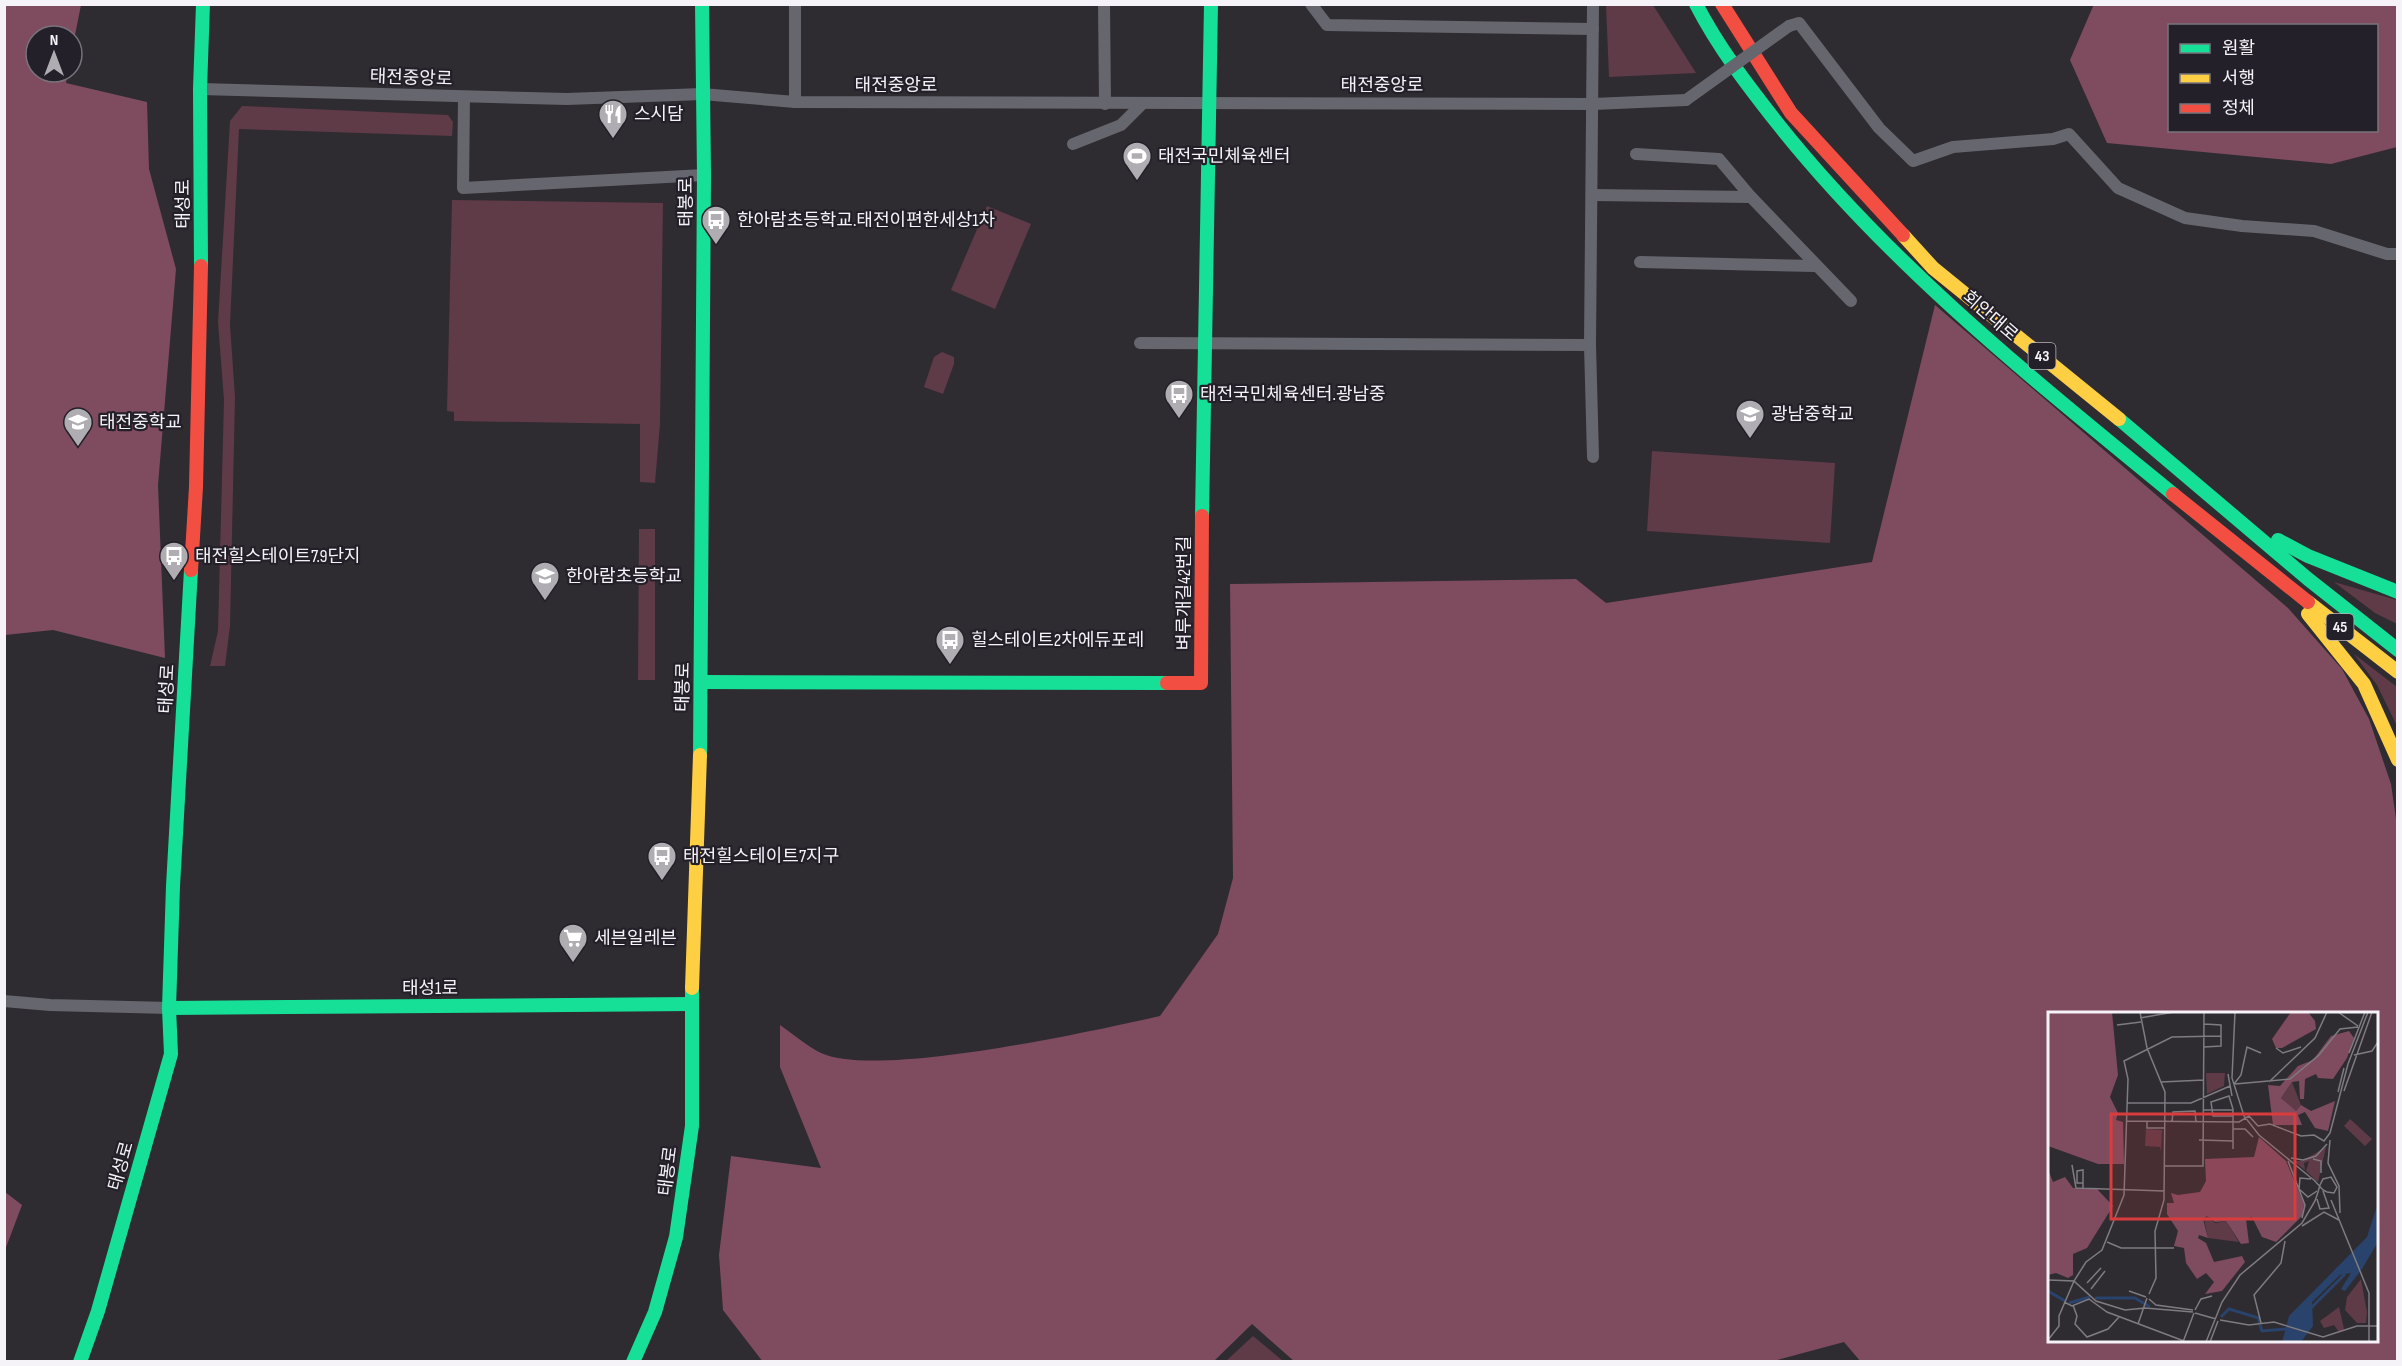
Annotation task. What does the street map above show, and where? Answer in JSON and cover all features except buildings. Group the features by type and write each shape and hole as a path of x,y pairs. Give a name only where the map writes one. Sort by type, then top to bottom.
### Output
{"main road":[{"name":"태성로","path":"80,1362 98,1311 171,1054 173,886 196,487 201,297 200,89 203,4"},
{"name":"태봉로","path":"633,1362 667,1273 684,1197 692,1126 692,1004 702,682 704,175 702,4"},
{"name":"벼루개길42번길","path":"702,682 1201,683 1203,343 1210,103 1210,4"},
{"name":"회안대로","path":"1724,4 1730,20 1791,113 1933,268 2397,650"},
{"name":"회안대로","path":"1696,8 1783,132 1843,202 1914,273 2109,442 2397,672"},
{"path":"2237,516 2308,556 2397,592"},
{"path":"2282,582 2364,684 2397,760"},
{"name":"태성1로","path":"170,1008 692,1004"}],"street":[{"path":"795,4 795,102"},
{"path":"1104,4 1105,104"},
{"path":"1311,4 1327,25 1593,29"},
{"path":"1593,4 1590,345 1593,457"},
{"name":"태전중앙로","path":"200,89 464,98 567,99 702,94 795,102 1671,103 1686,100 1789,26 1799,23 1880,128 1913,161 1953,147 2053,139 2069,134 2118,188 2185,218 2242,226 2314,231 2387,254 2397,254"},
{"path":"464,98 463,188 704,175"},
{"path":"1072,144 1121,125 1142,104"},
{"path":"1636,154 1719,159 1815,266 1851,301"},
{"path":"1592,195 1751,197"},
{"path":"1640,262 1815,266"},
{"path":"1140,343 1590,345"},
{"path":"4,1000 50,1005 170,1008"}],"shaded area":[{"path":"2094,4 2397,5 2397,147 2331,164 2107,143 2070,60"},
{"path":"4,5 81,5 77,24 24,24 24,84 70,84 147,102 149,169 176,269 158,485 165,658 53,630 5,635"},
{"path":"1606,5 1653,5 1696,73 1609,77"},
{"path":"242,106 448,115 453,122 452,136 239,129 230,325 235,397 230,626 225,666 210,666 218,631 224,400 218,322 230,121"},
{"path":"452,200 663,203 660,424 655,483 640,482 640,424 454,421 454,412 447,411"},
{"path":"987,206 1031,224 995,309 951,290"},
{"path":"1935,305 2288,608 2342,669 2369,719 2391,784 2398,833 2397,1361 1861,1362 1844,1342 1770,1362 1295,1362 1252,1324 1214,1361 763,1362 723,1310 719,1255 731,1156 821,1168 780,1067 780,1025 821,1053 849,1059 888,1060 986,1050 1087,1032 1160,1016 1218,934 1233,878 1230,584 1576,579 1606,603 1872,562"},
{"path":"942,352 954,357 954,364 943,394 924,387 934,357"},
{"path":"1652,451 1835,463 1830,543 1647,531"},
{"path":"639,529 655,529 655,680 638,680"},
{"path":"2334,582 2397,600 2397,624 2375,613"},
{"path":"2354,654 2397,687 2397,726 2377,685"},
{"path":"5,1192 22,1205 5,1250"},
{"path":"1253,1336 1283,1361 1226,1361"}],"traffic: fast":[{"path":"201,266 200,89 203,4"},
{"path":"700,755 704,175 702,4"},
{"path":"1202,516 1211,4"},
{"path":"1696,4 1724,51 1767,110 1822,176 1868,226 1916,273 2017,364 2173,494"},
{"path":"2119,419 2308,579 2398,650"},
{"path":"2278,540 2308,556 2398,592"},
{"path":"80,1362 98,1311 171,1054 169,1008 173,886 191,570"},
{"path":"702,682 1167,683"},
{"path":"633,1362 655,1312 676,1237 692,1126 692,988"},
{"path":"169,1008 692,1004"}],"traffic: slow":[{"path":"1903,235 1933,268 2119,419"},
{"path":"2308,602 2398,672"},
{"path":"2308,614 2364,684 2398,760"},
{"path":"692,988 700,755"}],"traffic: jam":[{"path":"1722,4 1791,113 1903,235"},
{"path":"191,570 196,487 201,266"},
{"path":"2173,494 2308,602"},
{"path":"1167,683 1201,683 1202,516"}],"place":[{"name":"스시담","path":"613,140"},
{"name":"태전국민체육센터","path":"1137,182"},
{"name":"한아람초등학교.태전이편한세상1차","path":"716,246"},
{"name":"태전국민체육센터.광남중","path":"1179,420"},
{"name":"광남중학교","path":"1750,440"},
{"name":"태전중학교","path":"78,448"},
{"name":"태전힐스테이트7.9단지","path":"174,582"},
{"name":"한아람초등학교","path":"545,602"},
{"name":"힐스테이트2차에듀포레","path":"950,666"},
{"name":"태전힐스테이트7지구","path":"662,882"},
{"name":"세븐일레븐","path":"573,964"}]}
